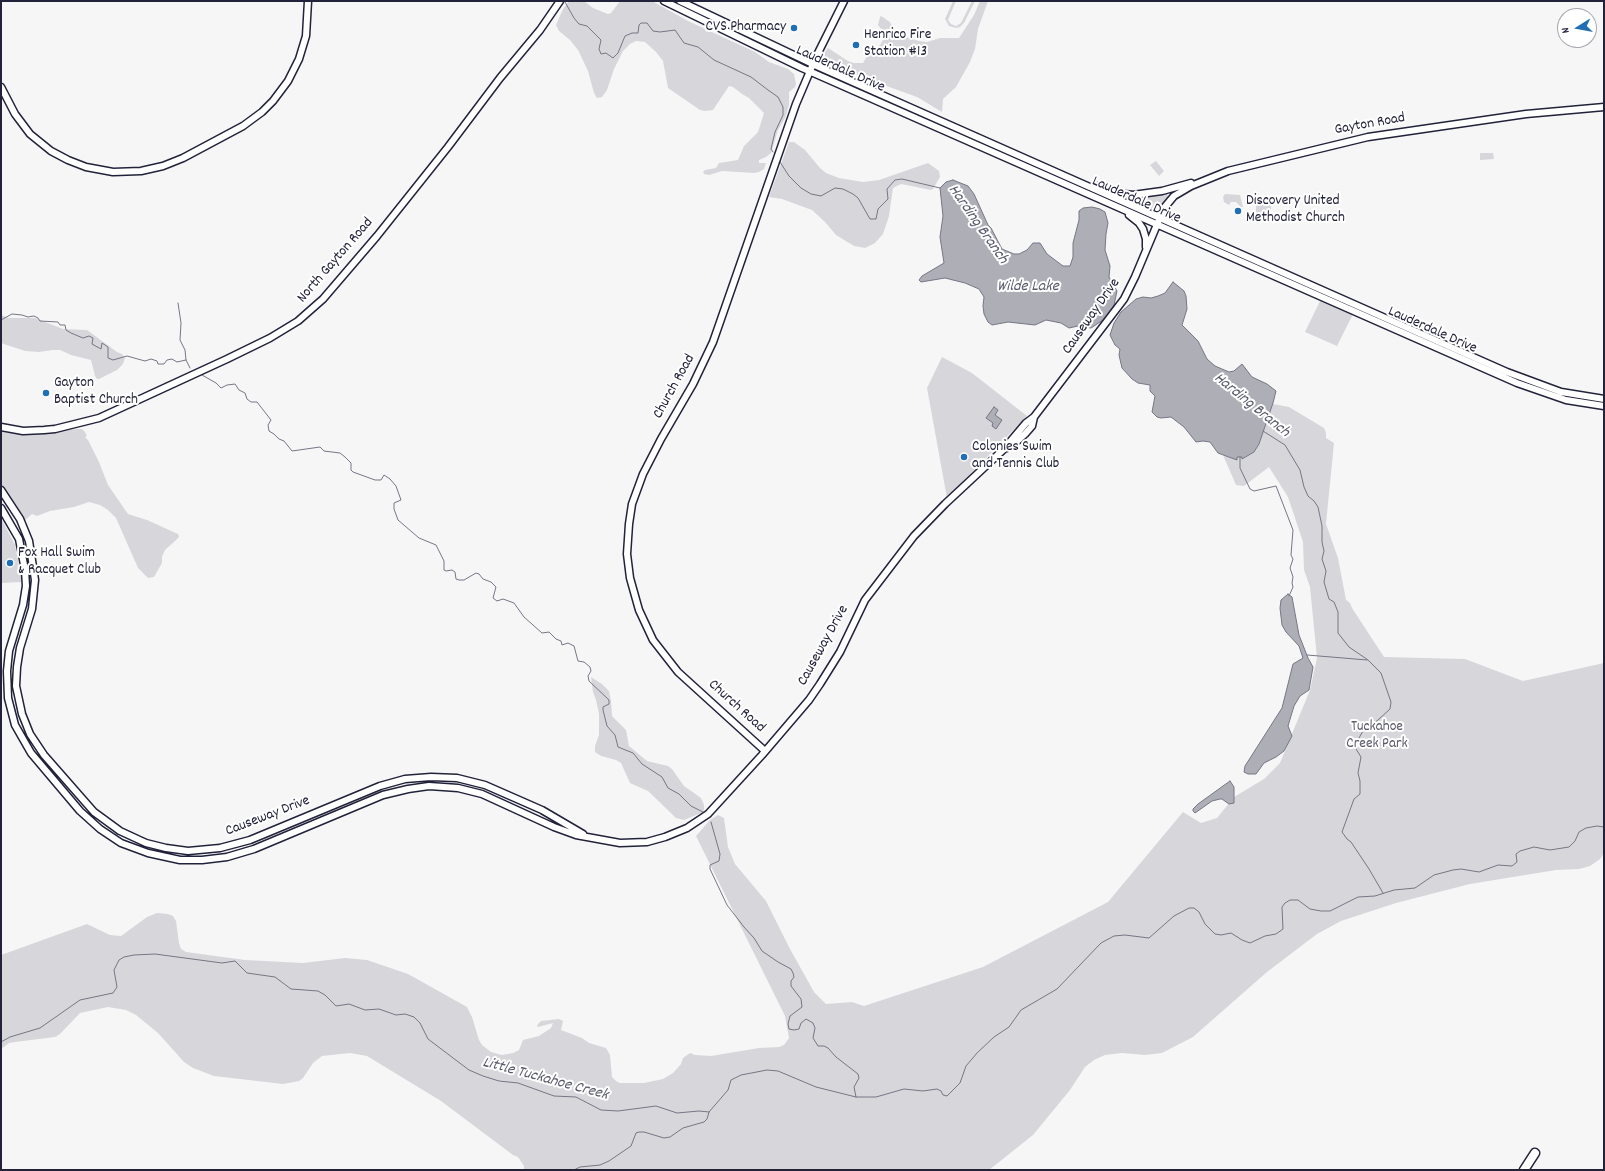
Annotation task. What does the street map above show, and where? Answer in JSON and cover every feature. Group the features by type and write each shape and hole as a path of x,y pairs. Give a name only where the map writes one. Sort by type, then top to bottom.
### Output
{"highway":[{"path":"1524,1170 1535,1153"}],"street":[{"path":"1,87 15,114 30,134 51,151 68,160 86,167 113,172 141,171 163,166 183,158 243,126 262,112 273,101 288,81 299,60 306,36 308,1"},
{"name":"North Gayton Road","path":"1,427 23,431 44,430 80,424 99,418 270,338 298,321 323,299 381,230 448,147 500,78 540,30 560,1"},
{"name":"Lauderdale Drive","path":"664,1 810,71 1532,389 1566,400 1604,406"},
{"name":"Lauderdale Drive","path":"680,1 812,64 1535,383 1570,394 1604,399"},
{"name":"Church Road","path":"766,750 678,672 653,640 642,619 633,590 628,565 628,535 632,504 643,474 661,438 702,368 722,321 781,144 812,64 844,1"},
{"name":"Gayton Road","path":"1157,225 1166,205 1174,196 1204,180 1251,164 1368,136 1526,114 1604,107"},
{"path":"1067,177 1128,195 1156,192 1204,180"},
{"path":"1122,209 1140,223 1146,239 1146,250"},
{"name":"Causeway Drive","path":"1,508 19,539 26,576 23,605 12,640 7,665 7,687 13,718 21,738 37,762 86,817 114,839 140,851 157,856 192,860 220,858 254,849 383,795 408,789 436,786 458,788 482,794 554,827 576,835 584,835 610,842 647,842 678,832 695,823 716,806 809,700 840,652 865,600 914,536 945,504 1004,449 1015,443 1025,434 1032,426 1034,417 1118,309 1129,291 1157,225"},
{"name":"Causeway Drive","path":"1,490 20,519 29,541 35,580 32,608 16,667 16,686 22,714 30,734 44,755 94,812 120,831 146,843 166,848 188,851 220,848 250,840 380,786 405,779 437,777 467,780 497,789 542,810 584,835"}],"green space":[{"path":"569,1 584,1 593,8 608,14 611,13 620,1 652,1 688,21 755,52 769,62 788,69 794,74 796,84 795,87 789,92 789,105 785,118 778,130 771,153 759,160 759,163 766,163 764,169 754,173 722,171 709,175 704,174 703,172 705,170 716,168 719,163 738,160 744,146 758,132 764,113 749,98 733,87 729,86 713,110 700,110 668,88 663,61 645,42 636,41 630,44 623,51 614,69 607,90 602,97 597,98 594,93 588,71 578,50 570,40 559,31 556,25 563,9"},
{"path":"953,1 956,1 948,20 951,24 956,26 961,23 972,1 975,1 964,23 960,27 956,28 949,26 945,19"},
{"path":"980,1 988,1 978,29 975,49 970,62 956,87 943,99 942,112 917,97 859,76 823,59 828,48 848,61 863,63 867,56 880,45 886,35 878,25 881,16 890,22 894,30 899,35 919,41 927,42 940,38 959,38 974,15"},
{"path":"789,142 794,142 805,150 826,173 839,178 863,182 879,180 928,163 939,171 940,177 931,190 901,184 893,188 889,216 883,234 875,243 865,248 854,246 836,235 812,210 782,199 769,197"},
{"path":"1480,153 1493,153 1494,159 1480,160"},
{"path":"1019,161 1040,168 1123,205 1100,197"},
{"path":"1156,161 1164,171 1159,176 1150,165"},
{"path":"1167,193 1168,196 1158,213 1155,214 1118,197 1118,196"},
{"path":"1225,194 1240,195 1243,207 1236,202 1231,202 1229,205 1224,202 1223,197"},
{"path":"1271,202 1271,213 1266,220 1256,217 1256,205"},
{"path":"1322,300 1353,314 1337,346 1305,332 1320,301"},
{"path":"1,315 9,318 35,318 63,329 87,330 122,354 125,358 123,364 117,370 97,379 91,360 71,355 60,350 39,352 25,351 1,343"},
{"name":"Colonies Swim and Tennis Club","path":"942,357 972,373 1027,416 947,498 927,388"},
{"name":"Tuckahoe Creek Park","path":"1273,404 1289,407 1324,428 1326,438 1334,443 1326,524 1338,558 1346,600 1350,603 1384,657 1465,659 1523,681 1604,663 1604,853 1600,859 1590,866 1579,869 1556,870 1470,884 1396,903 1341,921 1317,934 1267,972 1193,1037 1162,1053 1145,1055 1122,1053 1105,1055 1094,1060 1085,1067 1070,1090 1033,1135 989,1170 524,1170 524,1166 518,1157 513,1155 441,1101 367,1056 350,1053 322,1056 313,1063 303,1078 299,1081 283,1084 214,1076 193,1068 184,1062 158,1033 136,1015 126,1010 108,1007 80,1013 60,1034 55,1037 9,1043 1,1049 1,955 87,924 110,935 121,936 147,917 157,913 173,916 176,921 181,949 186,952 245,960 303,963 345,958 367,960 408,974 467,1007 482,1045 491,1052 502,1055 519,1050 523,1040 539,1036 551,1028 553,1023 538,1027 538,1024 541,1021 559,1019 563,1021 561,1030 582,1038 589,1043 606,1048 610,1055 612,1077 620,1083 644,1083 663,1079 673,1073 681,1064 683,1058 690,1053 695,1055 711,1056 759,1048 779,1047 784,1045 789,1038 785,1016 696,836 710,820 718,815 724,818 728,847 735,864 766,901 814,992 826,1004 852,1002 864,1006 983,967 1108,902 1183,812 1201,823 1217,818 1234,797 1264,779 1280,763 1310,690 1317,658 1310,587 1304,570 1303,542 1288,497 1269,467 1244,486 1236,485 1223,455 1237,459 1237,457 1242,457 1242,459 1254,452 1259,444"},
{"path":"82,429 85,432 87,436 85,437 99,462 108,485 128,514 147,520 178,534 179,537 165,550 162,557 162,563 154,577 148,578 138,568 116,518 100,505 89,502 74,507 50,511 37,516 32,514 23,522 4,492 1,486 1,432 32,435"},
{"name":"Fox Hall Swim & Racquet Club","path":"1,518 15,545 22,582 1,583"},
{"path":"591,677 602,684 609,691 612,716 626,730 629,746 647,761 668,766 672,769 684,786 701,798 704,805 704,810 701,813 684,820 676,818 648,791 630,783 621,763 601,756 595,752 595,746 599,735 599,714 593,692"}],"water":[{"name":"Wilde Lake","path":"953,180 968,186 974,194 988,225 1002,249 1014,254 1019,254 1027,250 1033,243 1040,243 1047,254 1063,266 1070,266 1073,257 1073,243 1079,220 1079,211 1083,208 1092,207 1105,212 1108,223 1105,250 1110,266 1109,277 1117,291 1114,305 1106,318 1091,328 1078,326 1069,328 1061,323 1046,320 1035,325 1008,322 992,325 988,322 984,314 984,297 979,289 965,283 945,278 921,282 919,280 922,276 944,263 940,237 943,216 940,188 946,182"},
{"path":"1173,282 1184,291 1186,296 1187,309 1182,325 1198,341 1207,359 1215,366 1229,372 1234,371 1242,364 1252,377 1267,384 1276,391 1259,444 1254,452 1242,459 1242,457 1237,457 1237,460 1218,453 1210,442 1196,442 1184,427 1171,417 1157,417 1152,412 1155,396 1150,391 1150,385 1138,383 1122,368 1119,355 1120,349 1115,345 1110,335 1114,323 1121,312 1136,299 1143,297 1151,298 1165,293"},
{"path":"994,407 998,410 995,415 1002,420 996,429 992,426 993,423 986,418"},
{"path":"1288,594 1292,597 1299,635 1313,667 1309,690 1300,696 1294,706 1288,726 1292,736 1284,751 1264,763 1256,774 1248,774 1244,772 1245,766 1282,708 1293,664 1303,658 1299,646 1286,632 1282,625 1280,608 1281,600"},
{"path":"1230,781 1234,787 1234,803 1229,804 1220,799 1212,801 1195,813 1193,811 1198,804"}],"waterway":[{"name":"Harding Branch","path":"565,2 579,24 587,26 601,40 599,49 601,54 606,53 613,58 618,53 625,36 632,33 638,33 639,25 641,23 647,23 653,31 660,32 675,30 684,43 698,47 714,60 751,77 778,97 783,107 783,115 775,132 771,149 773,152"},
{"name":"Harding Branch","path":"780,162 789,176 801,188 811,194 821,196 835,188 843,189 853,194 858,198 870,219 876,219 878,209 888,199 887,189 895,180 902,179 940,188"},
{"path":"178,303 181,323 180,340 185,350 186,360 190,368"},
{"path":"1,320 12,314 28,317 34,316 40,321 58,322 60,325 65,325 66,330 71,333 83,338 89,336 93,338 92,344 101,349 102,343 108,347 108,358 113,360 127,356 145,361 151,359 157,361 158,364 164,364 167,360 172,359 177,362 186,360"},
{"path":"202,375 216,383 221,388 227,385 235,384 239,390 245,393 247,399 251,402 257,402 271,420 268,425 269,431 284,441 292,451 320,447 324,451 340,453 351,463 351,470 353,472 375,480 381,480 384,475 390,479 396,486 401,500 394,503 394,509 398,520 419,538 436,545 444,561 444,570 452,570 455,572 456,579 459,580 464,580 476,573 479,574 483,579 491,582 496,587 493,598 497,601 503,599 514,603 524,617 542,633 549,632 556,639 561,641 562,645 568,643 574,646 578,661 584,662 590,667 591,671 588,676 589,681 609,700 609,704 603,707 603,710 607,726 615,735 618,747 633,753 642,764 662,777 668,788 679,794 691,806 703,812"},
{"name":"Harding Branch","path":"1263,431 1285,445 1300,470 1308,496 1318,507 1322,526 1322,542 1324,551 1322,559 1326,571 1324,582 1329,599 1334,602 1338,612 1338,633 1349,647 1368,660 1381,673 1391,702 1390,709 1363,731 1356,743 1356,749 1361,757 1358,773 1360,781 1360,794 1354,799 1342,832 1351,842 1383,893"},
{"path":"1240,457 1240,468 1250,489 1254,491 1276,486 1293,530 1291,555 1293,559 1290,568 1293,577 1293,587 1289,596"},
{"path":"1307,655 1367,660"},
{"path":"711,822 720,854 719,861 710,865 710,869 727,905 754,938 762,951 791,969 793,973 794,977 791,981 791,986 801,999 802,1007 790,1016 788,1024 789,1029 799,1029 801,1023 806,1019 813,1023 815,1028 813,1038 818,1046 828,1048 836,1057 858,1074 859,1078 854,1087 856,1097"},
{"path":"574,1170 580,1167 600,1165 609,1161 631,1146 636,1133 644,1132 664,1138 670,1137 683,1128 704,1122 707,1119 709,1112 728,1090 731,1080 741,1075 767,1070 778,1071 816,1087 856,1097 876,1097 904,1089 923,1091 937,1089 941,1091 943,1095 947,1096 960,1083 966,1066 977,1053 994,1037 1009,1027 1021,1010 1057,989 1101,943 1114,936 1125,935 1149,938 1174,916 1189,908 1194,908 1199,912 1205,924 1215,934 1221,935 1231,933 1250,943 1265,936 1276,934 1283,929 1282,907 1290,900 1298,900 1310,909 1330,911 1358,897 1375,896 1394,890 1415,888 1434,875 1453,870 1461,869 1479,872 1498,865 1512,866 1517,862 1516,854 1520,851 1534,847 1550,850 1569,847 1575,841 1579,832 1586,828 1597,826 1604,827"},
{"name":"Little Tuckahoe Creek","path":"1,1042 10,1037 40,1028 80,1000 113,993 117,987 114,970 119,960 124,957 155,954 222,963 235,961 247,973 275,977 291,989 318,991 325,995 336,1006 349,1004 365,1010 379,1009 396,1015 405,1014 414,1017 420,1023 428,1039 469,1070 483,1076 499,1081 518,1083 554,1096 576,1097 601,1110 618,1111 656,1106 677,1113 699,1111 709,1112"}],"place":[{"name":"CVS Pharmacy","path":"794,28"},
{"name":"Henrico Fire Station #13","path":"856,45"},
{"name":"Discovery United Methodist Church","path":"1238,211"},
{"name":"Gayton Baptist Church","path":"46,393"},
{"name":"Colonies Swim and Tennis Club","path":"964,457"},
{"name":"Fox Hall Swim & Racquet Club","path":"10,563"}]}
